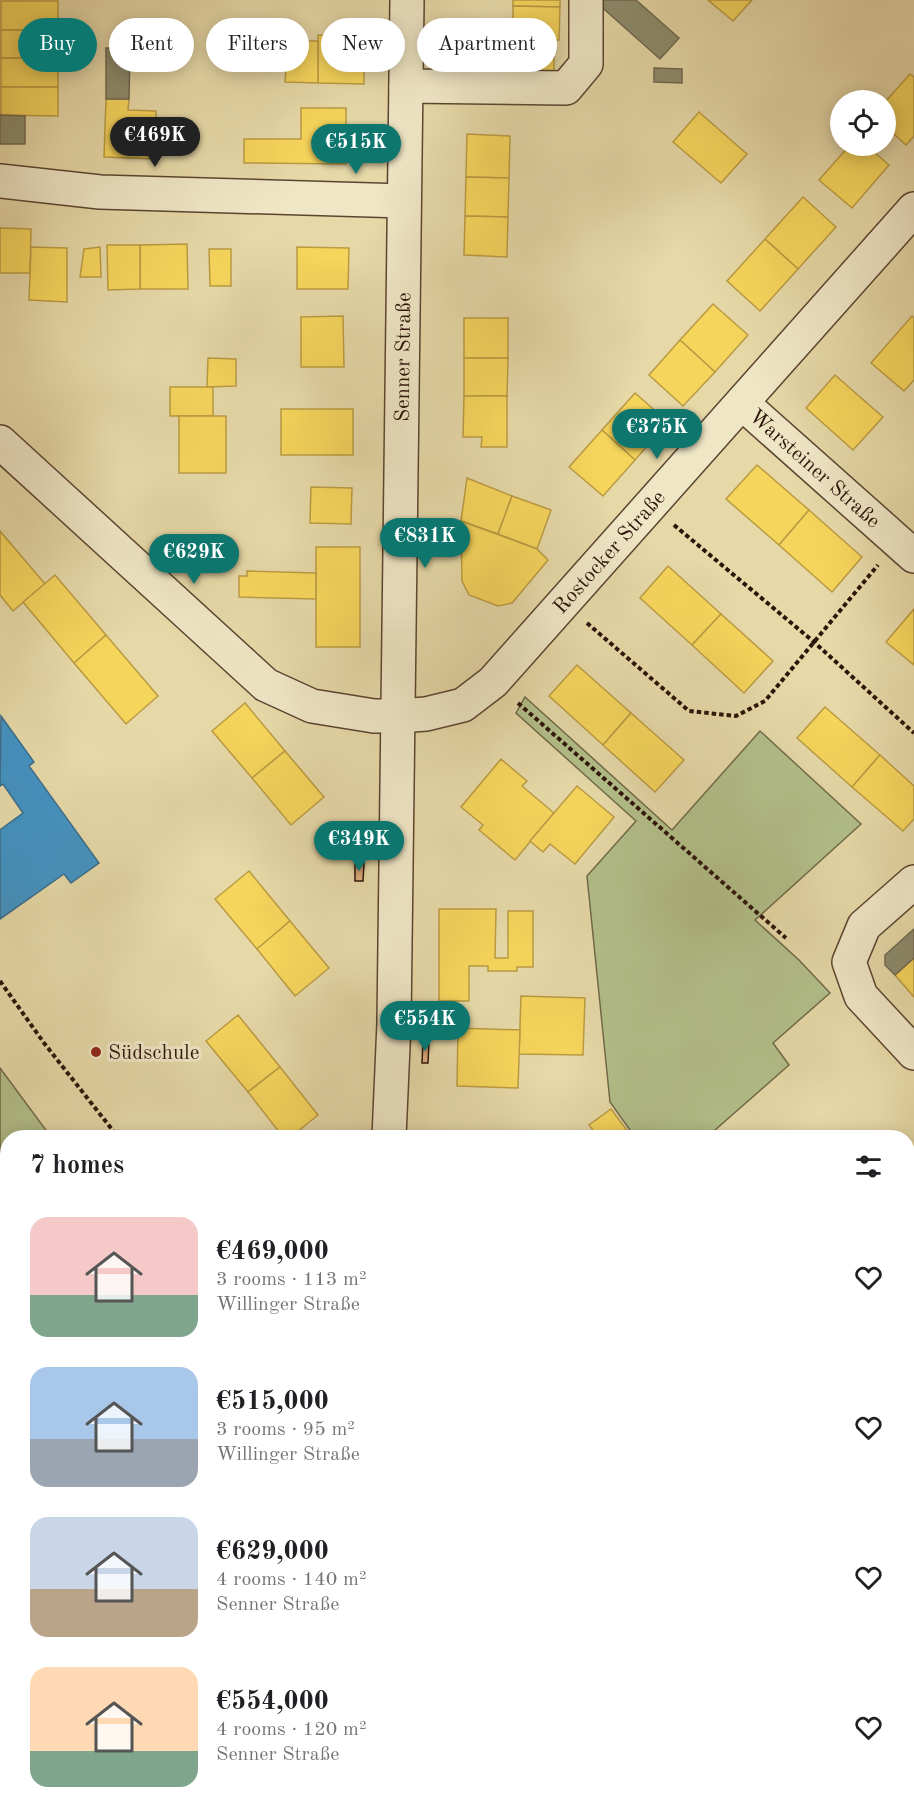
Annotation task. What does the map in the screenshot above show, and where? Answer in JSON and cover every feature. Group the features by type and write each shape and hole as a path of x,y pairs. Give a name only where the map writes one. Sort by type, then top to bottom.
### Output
{"street":[{"name":"Senner Straße","path":"389,1130 394,1023 407,0"},
{"path":"406,86 566,88 586,64 586,0"},
{"path":"0,182 100,192 405,201"},
{"name":"Rostocker Straße","path":"398,716 426,714 463,705 494,682 914,209"},
{"name":"Warsteiner Straße","path":"741,403 905,549"},
{"path":"0,442 266,685 312,706 374,716 398,716"},
{"path":"914,882 864,926 849,962 861,996 914,1053"}],"path":[{"path":"650,506 814,642 914,733"},
{"path":"564,603 689,711 736,716 765,701 814,642 905,549"},
{"path":"494,682 786,938"},
{"path":"0,981 44,1043 112,1130"}],"green space":[{"path":"525,697 672,830 760,731 861,824 755,920 799,960 830,993 773,1043 789,1065 715,1130 630,1130 610,1102 587,876 636,821 516,713"},
{"path":"0,1068 46,1130 0,1130"}],"building: Homes":[{"path":"513,0 560,0 560,7 513,6"},
{"path":"708,0 752,0 733,21"},
{"path":"1,1 58,1 58,18 18,18 18,30 1,30"},
{"path":"513,6 560,7 559,40 557,40 557,18 513,18"},
{"path":"1,30 18,30 18,58 1,58"},
{"path":"318,35 321,35 321,72 364,72 364,84 318,83"},
{"path":"309,41 318,41 318,83 285,82 286,72 309,72"},
{"path":"1,58 18,58 18,72 58,72 58,87 1,87"},
{"path":"910,74 914,77 914,136 906,145 896,136 896,90"},
{"path":"1,87 58,87 58,116 1,115"},
{"path":"106,99 129,99 128,110 156,111 155,159 104,157"},
{"path":"301,108 346,108 346,164 244,163 244,139 301,139"},
{"path":"699,112 747,154 721,183 673,142"},
{"path":"467,134 510,136 509,178 466,177"},
{"path":"840,156 879,156 889,165 852,208 819,180"},
{"path":"466,177 509,178 508,217 465,216"},
{"path":"803,197 836,227 798,269 765,239"},
{"path":"465,216 508,217 507,257 464,255"},
{"path":"0,228 31,229 30,273 0,273"},
{"path":"765,239 798,269 760,311 727,281"},
{"path":"187,244 188,289 140,289 140,245"},
{"path":"107,245 140,245 140,289 108,290"},
{"path":"31,247 67,248 67,302 29,300"},
{"path":"100,247 101,277 80,277 84,249"},
{"path":"297,247 349,248 348,289 297,289"},
{"path":"209,249 231,249 231,286 210,286"},
{"path":"713,304 748,335 715,372 680,340"},
{"path":"343,316 344,367 301,367 301,317"},
{"path":"912,316 914,318 914,380 904,391 871,363"},
{"path":"464,318 508,318 508,358 464,358"},
{"path":"680,340 715,372 683,406 649,375"},
{"path":"208,358 236,359 236,386 207,387"},
{"path":"464,358 508,358 507,396 464,396"},
{"path":"835,375 883,417 853,450 806,408"},
{"path":"170,387 213,387 213,416 170,416"},
{"path":"635,393 668,422 635,460 602,430"},
{"path":"464,396 507,396 507,447 481,447 482,437 463,437"},
{"path":"281,409 353,409 353,455 281,455"},
{"path":"179,416 226,416 226,473 179,473"},
{"path":"602,430 635,460 603,496 569,467"},
{"path":"757,465 809,510 779,545 726,499"},
{"path":"467,478 512,496 498,534 461,521"},
{"path":"311,487 352,488 351,524 310,523"},
{"path":"512,496 551,510 537,549 498,534"},
{"path":"809,510 862,557 832,592 779,545"},
{"path":"461,521 537,549 548,560 512,603 498,606 469,595 462,581"},
{"path":"0,531 45,584 13,611 0,595"},
{"path":"316,547 360,547 360,647 316,647"},
{"path":"668,566 721,614 692,645 640,598"},
{"path":"247,571 316,573 316,599 239,597 239,576 247,576"},
{"path":"55,575 106,635 74,663 23,602"},
{"path":"914,609 914,665 886,642"},
{"path":"721,614 773,661 744,693 692,645"},
{"path":"106,635 158,696 126,724 74,663"},
{"path":"577,665 631,713 603,745 549,696"},
{"path":"245,703 285,751 252,778 212,731"},
{"path":"825,707 880,755 852,787 797,738"},
{"path":"631,713 684,760 655,792 603,745"},
{"path":"285,751 324,797 291,825 252,778"},
{"path":"880,755 914,786 914,819 903,831 852,787"},
{"path":"501,759 527,781 522,786 554,813 515,860 479,830 483,825 461,807"},
{"path":"577,786 614,817 575,864 550,844 543,852 530,841"},
{"path":"249,871 290,921 257,949 215,899"},
{"path":"439,909 496,909 495,958 508,958 508,911 533,911 533,967 517,967 517,971 488,971 488,966 469,966 469,1001 439,1001"},
{"path":"290,921 329,968 295,996 257,949"},
{"path":"914,958 914,997 895,975"},
{"path":"521,996 585,998 583,1055 519,1054"},
{"path":"238,1015 280,1067 248,1092 206,1041"},
{"path":"458,1028 520,1030 518,1088 457,1086"},
{"path":"280,1067 318,1115 300,1130 278,1130 248,1092"},
{"path":"611,1109 627,1130 593,1130 589,1125"}],"building: Schools":[{"path":"1,716 34,762 29,766 99,863 71,883 64,874 0,919 0,830 23,813 3,784 0,786"}],"building: Industry":[{"path":"598,0 636,0 679,38 660,59 596,2"},
{"path":"106,48 109,48 109,72 130,72 129,99 106,99"},
{"path":"654,68 682,69 682,83 654,82"},
{"path":"0,115 25,116 25,144 0,144"},
{"path":"914,929 914,958 895,975 885,965 885,955"}],"building: Other":[{"path":"355,863 364,863 363,881 355,881"},
{"path":"423,1041 429,1041 428,1063 422,1063"}],"place":[{"name":"Südschule","path":"96,1052"}]}
